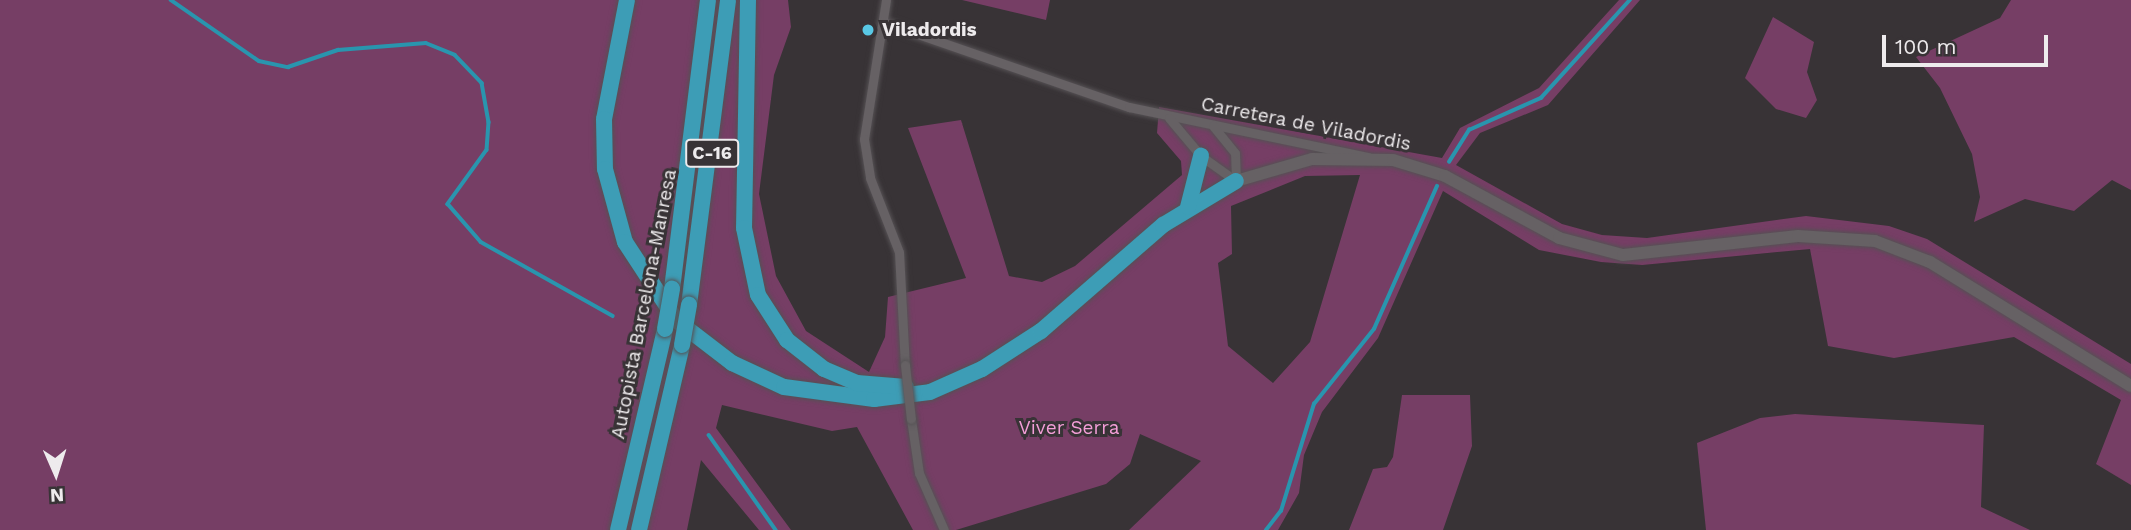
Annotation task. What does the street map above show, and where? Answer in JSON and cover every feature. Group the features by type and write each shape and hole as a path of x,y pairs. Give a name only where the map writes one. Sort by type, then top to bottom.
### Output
{"highway":[{"path":"627,0 606,91 605,169 625,242 662,301 708,347 784,387 858,400 915,396 939,386 1022,345 1188,206 1236,181"},
{"name":"Autopista Barcelona-Manresa","path":"618,530 672,289 708,0"},
{"name":"Autopista Barcelona-Manresa","path":"639,530 689,305 728,0"},
{"path":"748,0 744,228 758,295 787,340 824,369 878,387 939,386"},
{"path":"1188,206 1201,156"}],"street":[{"path":"886,0 864,116 870,178 899,252 905,365 919,473 944,530"},
{"name":"Carretera de Viladordis","path":"883,22 1168,117 1424,167 1559,238 1608,253 1681,253 1805,235 1885,244 1955,276 2131,386"},
{"path":"1168,117 1201,156 1236,181"},
{"path":"1212,125 1235,153 1236,181"},
{"path":"1236,181 1312,159 1370,157"}],"green space":[{"name":"Viver Serra","path":"0,0 788,0 791,27 774,75 759,194 776,276 806,331 869,372 885,337 888,297 966,278 908,128 961,120 1009,276 1042,282 1075,266 1182,175 1181,161 1157,133 1159,107 1442,158 1460,128 1539,88 1619,0 1640,0 1548,105 1480,133 1456,165 1562,224 1602,235 1647,238 1806,216 1889,226 1927,239 2131,364 2131,485 2096,464 2121,400 2014,337 1894,358 1828,346 1810,249 1642,265 1601,262 1539,250 1443,191 1378,338 1322,412 1304,455 1299,493 1278,530 1129,530 1201,461 1140,434 1130,464 1106,484 956,530 913,530 857,427 832,431 722,405 716,428 791,530 759,530 701,460 687,530 0,530","holes":["1360,175 1310,342 1273,383 1228,346 1218,263 1232,254 1231,206 1305,176"]},
{"path":"962,0 1050,0 1046,20"},
{"path":"2011,0 2131,0 2131,190 2112,180 2074,211 2025,199 1974,222 1980,197 1972,154 1940,88 1916,57 2000,18"},
{"path":"1773,17 1814,42 1807,72 1817,100 1806,118 1776,109 1745,78"},
{"path":"1402,395 1470,395 1472,446 1443,530 1349,530 1373,469 1387,467 1393,457"},
{"path":"1795,414 1984,425 1981,507 2030,530 1706,530 1697,443 1760,418"}],"waterway":[{"path":"171,0 259,61 288,67 338,50 426,43 455,55 482,83 489,122 487,150 448,204 481,242 613,316"},
{"path":"1449,162 1469,130 1541,98 1630,0"},
{"path":"1266,530 1281,511 1314,404 1374,329 1437,186"},
{"path":"709,435 776,530"}],"place":[{"name":"Viladordis","path":"868,30"}]}
